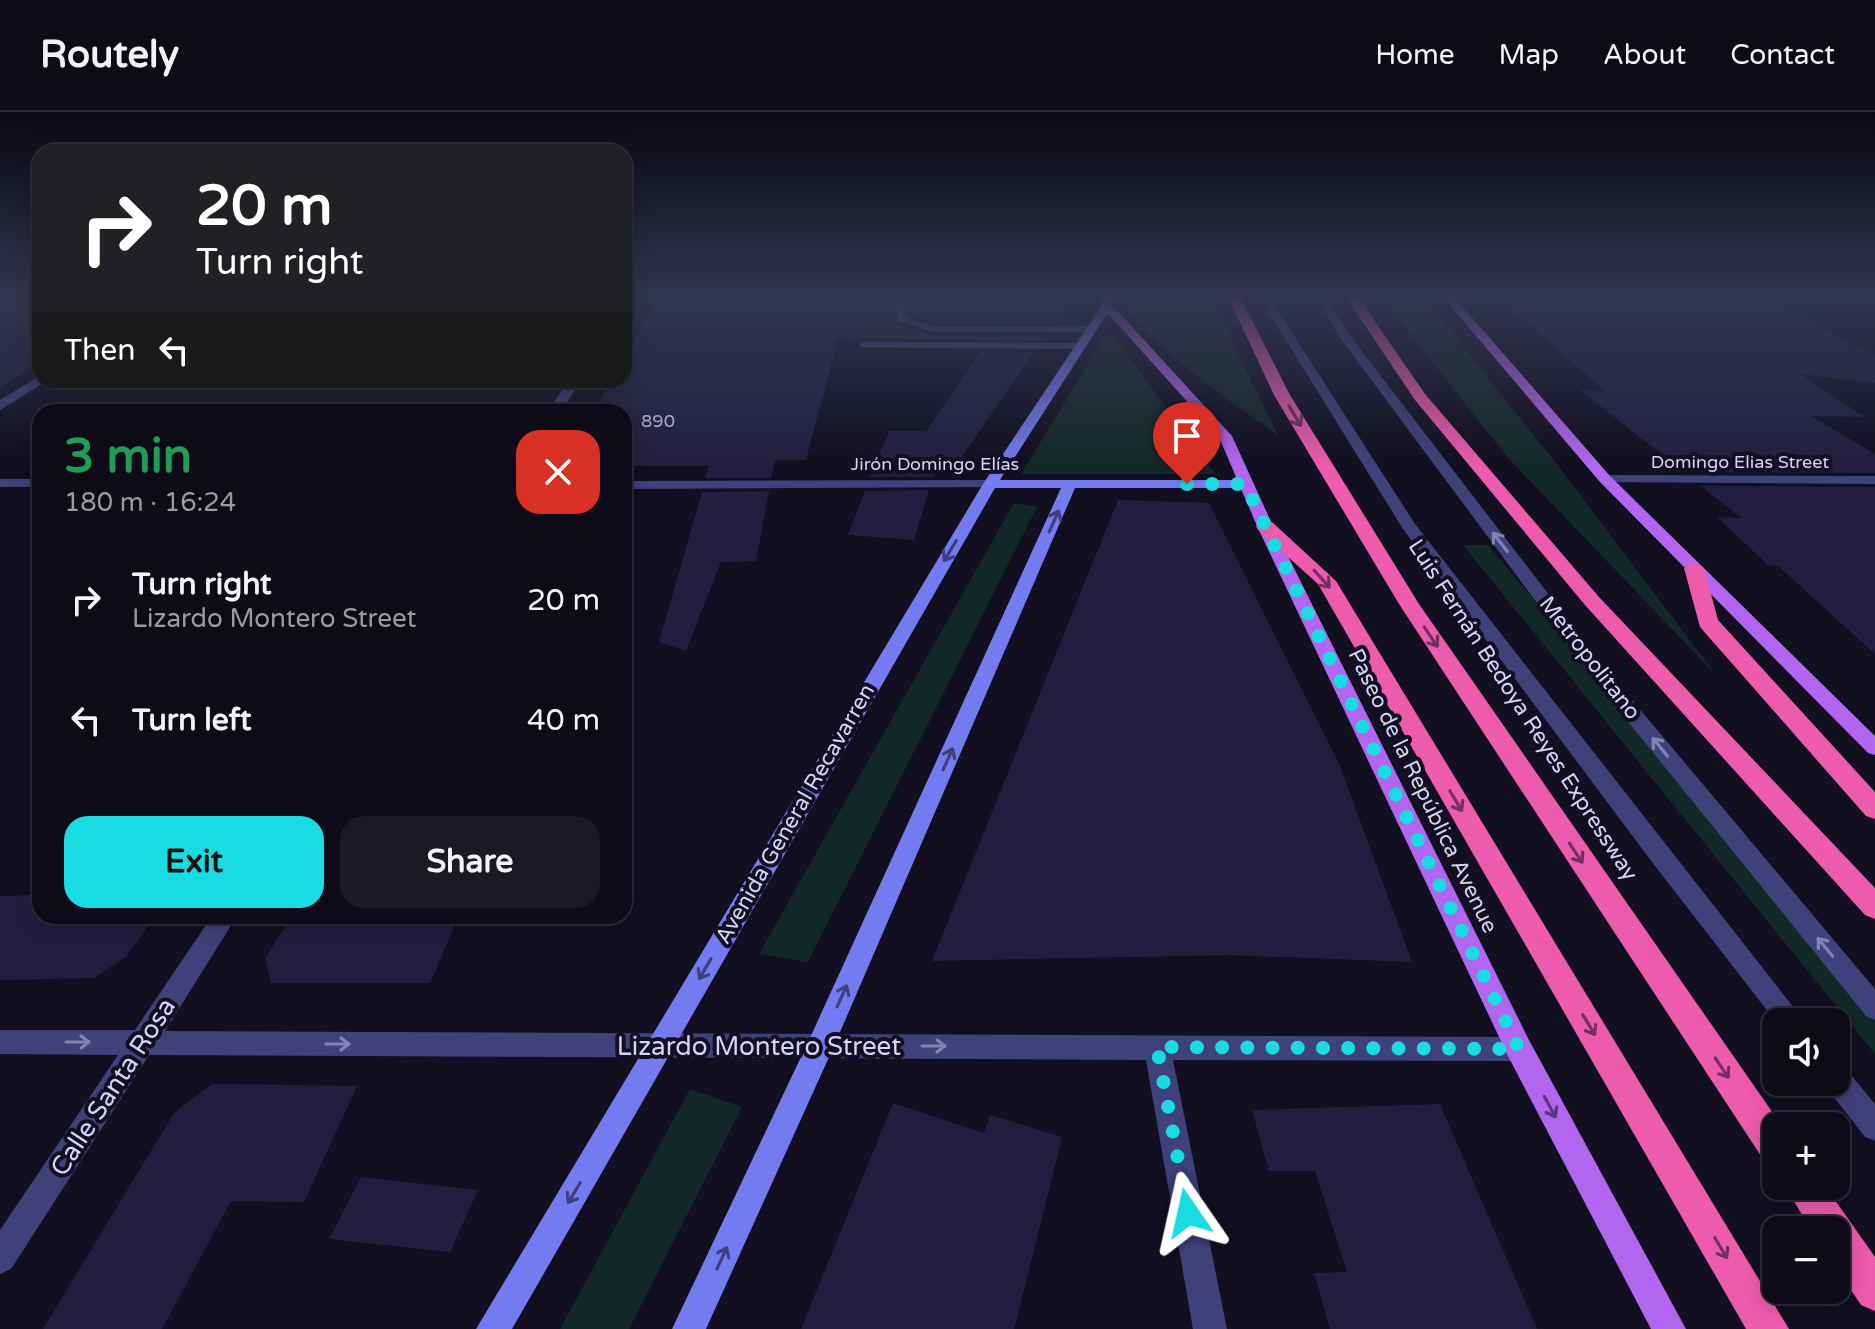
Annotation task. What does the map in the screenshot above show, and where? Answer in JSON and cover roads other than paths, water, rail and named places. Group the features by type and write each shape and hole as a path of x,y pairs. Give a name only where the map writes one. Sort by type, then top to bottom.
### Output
{"highway":[{"name":"Luis Fernán Bedoya Reyes Expressway","path":"1262,354 1282,395 1409,604 1762,1126"},
{"path":"1391,354 1420,397 1592,601 1875,907"},
{"path":"1265,526 1326,581 1769,1329"},
{"path":"1694,568 1708,622 1875,809"},
{"path":"1850,1255 1875,1291"}],"main road":[{"name":"Paseo de la República Avenue","path":"1153,354 1225,436 1265,526 1519,1049 1669,1329"},
{"path":"1497,354 1605,479 1875,748"}],"street":[{"name":"Avenida General Recavarren","path":"493,1329 990,484 1076,354"},
{"path":"1300,354 1409,526 1660,856 1781,1008"},
{"name":"Metropolitano","path":"1358,354 1599,673 1875,1008"},
{"path":"0,406 32,386"},
{"name":"Domingo Elias Street","path":"1605,479 1875,480"},
{"path":"0,483 32,483"},
{"path":"689,1329 820,1046 1070,484"},
{"name":"Jirón Domingo Elías","path":"632,485 1245,484"},
{"name":"Calle Santa Rosa","path":"0,1258 220,924"},
{"name":"Lizardo Montero Street","path":"0,1042 1519,1049"},
{"path":"1157,1047 1210,1329"},
{"path":"1850,1096 1875,1127"}]}
